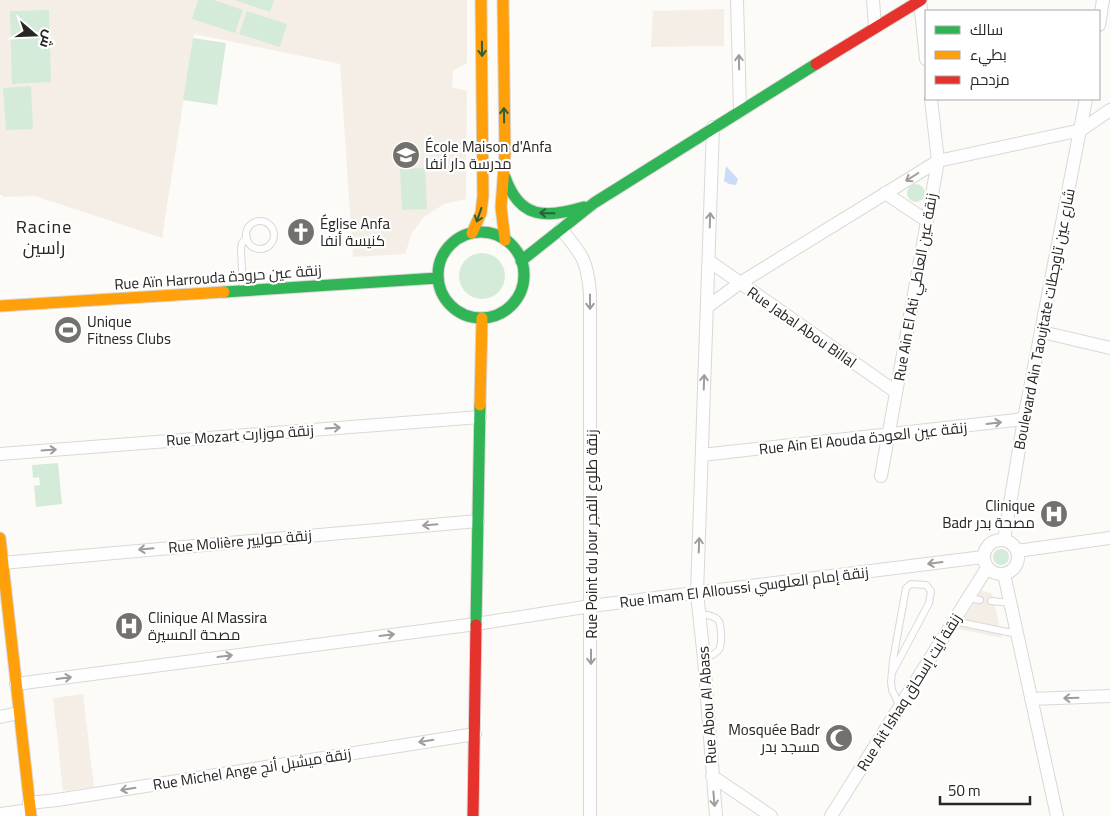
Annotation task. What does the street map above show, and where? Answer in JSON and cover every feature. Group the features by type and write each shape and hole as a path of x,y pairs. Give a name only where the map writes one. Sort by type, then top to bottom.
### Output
{"main road":[{"path":"472,234 481,213 483,196 481,0"},
{"path":"503,0 504,175 500,213 505,240"},
{"path":"521,261 594,204 740,110 920,0"},
{"path":"504,175 508,189 516,202 531,211 553,214 594,204"},
{"path":"490,233 505,240 516,251 521,261 523,280 515,302 500,314 482,318 466,315 451,306 441,291 438,278 440,263 447,250 458,239 472,234 490,233"},
{"name":"Rue Aïn Harrouda زنقة عين حرودة","path":"0,306 438,278"},
{"path":"473,816 482,318"},
{"path":"0,538 2,588 16,684 30,810"}],"street":[{"path":"737,0 740,110"},
{"path":"873,0 875,27"},
{"path":"920,0 925,49"},
{"path":"1100,19 1103,0"},
{"name":"Rue Ain El Ati زنقة عين العاطي","path":"881,476 938,161 931,100"},
{"name":"Boulevard Ain Taoujtate شارع عين تاوجطات","path":"1004,540 1024,420 1086,100"},
{"path":"707,307 740,283 938,161 1081,130 1110,110"},
{"name":"Rue Abou Al Abass","path":"713,128 697,593 716,816"},
{"path":"886,193 927,221"},
{"name":"Rue Point du Jour زنقة طلوع الفجر","path":"560,230 582,254 588,270 590,293 590,816"},
{"name":"Rue Jabal Abou Billal","path":"709,261 896,392"},
{"path":"1042,332 1110,348"},
{"name":"Rue Mozart زنقة موزارت","path":"0,454 480,417"},
{"name":"Rue Ain El Aouda زنقة عين العودة","path":"702,456 1024,420"},
{"name":"Rue Molière زنقة موليير","path":"2,563 478,521"},
{"path":"1017,552 1110,538"},
{"path":"995,540 1004,540 1012,544 1017,552 1018,560 1016,565 1011,571 1004,574 994,573 985,562 986,548 995,540"},
{"name":"Rue Imam El Alloussi زنقة إمام العلوسي","path":"16,684 476,624 591,606 985,562"},
{"name":"Rue Ait Ishaq زنقة أيت إسحاق","path":"831,816 954,620 974,599 985,562"},
{"path":"1004,574 1057,816"},
{"path":"1031,699 1110,696"},
{"path":"0,717 19,713"},
{"name":"Rue Michel Ange زنقة ميشبل أنج","path":"0,814 30,810 67,798 474,734"},
{"path":"712,776 770,816"}],"lane":[{"path":"243,290 241,249 251,225 263,222 270,226 274,233 272,242 264,248 255,248 247,237"},
{"path":"893,671 929,603 930,592 926,584 912,584 906,588 893,660 892,690 900,706"},
{"path":"991,601 1011,603"},
{"path":"700,614 712,616 718,619 720,624 721,648 718,652 704,659"},
{"path":"954,620 1017,634"}],"shaded area":[{"path":"0,0 467,0 467,63 453,71 452,87 467,91 466,199 444,204 424,217 412,233 405,254 353,257 340,64 194,34 162,238 35,196 4,197 0,194"},
{"path":"724,9 724,46 651,47 653,11"},
{"path":"981,591 992,593 1002,638 958,629"},
{"path":"83,694 94,787 63,791 53,698"}],"green space":[{"path":"198,0 214,0 243,10 235,33 192,19"},
{"path":"234,0 274,0 270,12"},
{"path":"49,10 51,82 12,84 10,11"},
{"path":"247,11 287,24 280,47 239,34"},
{"path":"193,38 226,43 217,105 183,100"},
{"path":"31,86 33,129 6,130 3,88"},
{"path":"425,168 427,209 402,210 400,169"},
{"path":"916,184 922,187 925,193 922,199 916,202 910,199 907,193 910,187"},
{"path":"482,253 495,257 501,263 505,276 501,289 495,295 482,299 469,295 463,289 459,276 463,263 469,257"},
{"path":"58,463 62,504 36,507 34,486 40,485 39,477 33,478 32,465"},
{"path":"1001,549 1007,551 1009,557 1007,563 1001,565 995,563 993,557 995,551"}],"water":[{"path":"726,166 738,179 736,185 724,181"}],"traffic: fast":[{"path":"521,261 594,203 816,64"},
{"path":"505,177 518,201 536,212 546,214 558,213 584,207"},
{"path":"481,232 505,239 517,251 524,275 517,299 505,311 481,318 457,311 445,299 438,275 445,251 457,239 481,232"},
{"path":"224,292 438,278"},
{"path":"476,625 480,405"}],"traffic: slow":[{"path":"472,233 481,213 483,196 481,0"},
{"path":"503,0 505,153 501,207 505,240"},
{"path":"0,306 224,292"},
{"path":"480,405 482,318"},
{"path":"0,538 31,816"}],"traffic: jam":[{"path":"816,64 921,0"},
{"path":"473,816 476,625"}],"place":[{"name":"École Maison d'Anfa مدرسة دار أنفا","path":"406,155"},
{"name":"Église Anfa كنيسة أنفا","path":"301,232"},
{"name":"Unique Fitness Clubs","path":"68,330"},
{"name":"Clinique Badr مصحة بدر","path":"1054,514"},
{"name":"Clinique Al Massira مصحة المسيرة","path":"129,626"},
{"name":"Mosquée Badr مسجد بدر","path":"839,738"}],"district":[{"name":"Racine راسين","path":"44,236"}]}
